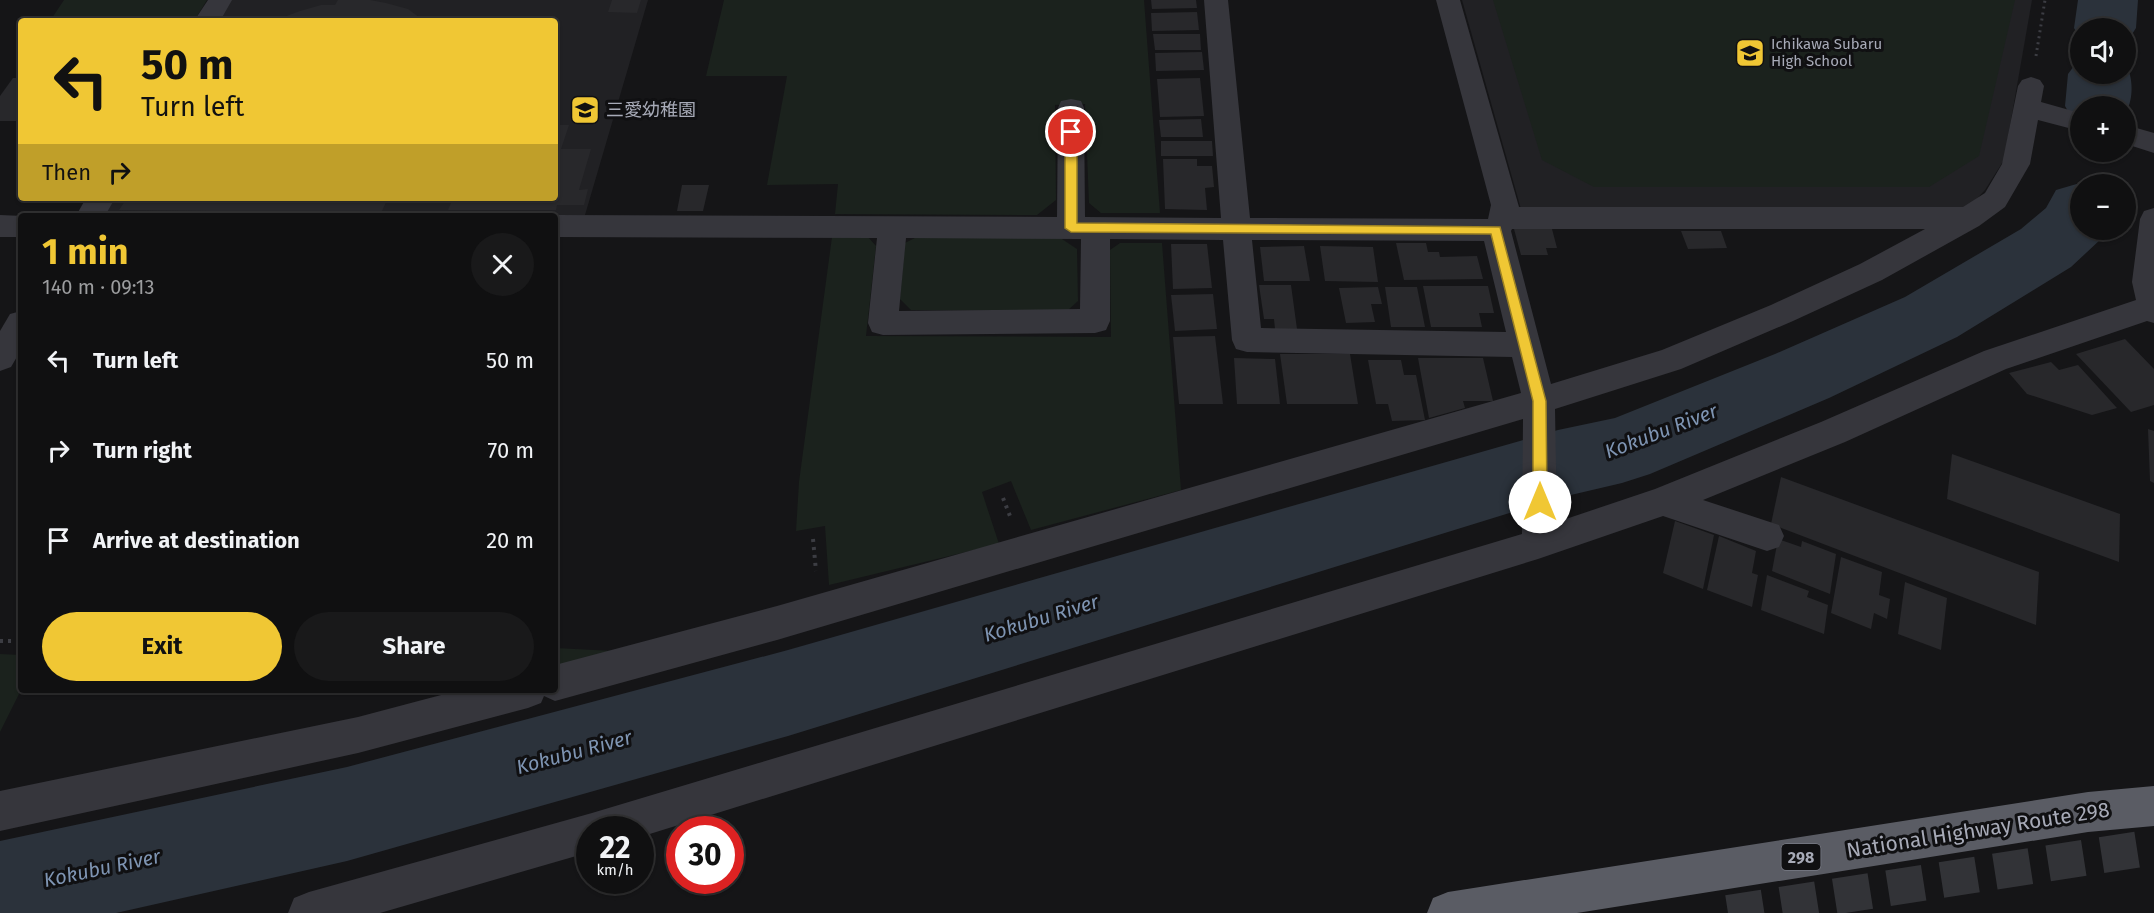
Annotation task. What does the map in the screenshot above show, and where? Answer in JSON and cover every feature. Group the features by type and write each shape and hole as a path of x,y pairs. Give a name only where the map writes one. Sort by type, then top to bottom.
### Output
{"highway":[{"name":"National Highway Route 298","path":"1448,913 2088,812 2154,806"}],"street":[{"path":"209,18 220,0"},
{"path":"1216,0 1247,340 1525,345"},
{"path":"1448,0 1505,206 1500,224 1540,411 1539,533"},
{"path":"558,682 1540,411 1772,317 1871,272 1969,218 1995,200 2016,164 2035,102 2070,118"},
{"path":"893,227 883,323 1095,321 1071,108"},
{"path":"558,226 1236,229 1969,218"},
{"path":"645,816 829,761 1539,533 1663,501 1833,432 1995,360 2153,309 2147,282 2152,259 2154,219"},
{"path":"0,226 18,226"},
{"path":"0,358 18,328"},
{"path":"1663,501 1767,536"},
{"path":"0,811 358,735 517,693"},
{"path":"309,913 576,836"}],"path":[{"path":"2035,102 2045,0"},
{"path":"0,642 18,641"}],"shaded area":[{"path":"64,0 207,0 196,18 52,18"},
{"name":"三愛幼稚園","path":"229,0 648,0 585,215 558,215 558,213 104,213 111,201 558,201 558,18 218,18"},
{"path":"724,0 1144,0 1160,213 1101,213 1089,203 1085,104 1055,105 1056,200 1037,215 835,214 838,184 767,185 787,76 706,76"},
{"name":"Ichikawa Subaru High School","path":"1462,0 2032,0 2004,160 1985,190 1968,208 1521,209"},
{"name":"Ichikawa Subaru High School","path":"1493,0 2015,0 1979,156 1929,187 1594,187 1542,160"},
{"path":"832,237 868,237 876,246 866,336 1111,337 1110,250 1120,243 1162,243 1181,490 1031,530 1011,481 982,492 999,544 829,585 825,526 796,531 799,482"},
{"path":"1059,237 1077,249 1078,301 1067,311 911,310 900,299 905,243 915,238"},
{"path":"558,648 614,651 558,666"},
{"path":"0,654 18,655 20,693 0,732"}],"building":[{"path":"338,0 370,0 408,9 420,18 281,18 321,5 335,5"},
{"path":"612,0 641,0 637,13 608,12"},
{"path":"1151,0 1196,0 1197,8 1152,9"},
{"path":"1197,12 1199,30 1152,31 1151,13"},
{"path":"1153,34 1200,34 1201,50 1155,50"},
{"path":"1202,52 1204,70 1156,71 1155,53"},
{"path":"13,78 18,78 18,121 0,121 0,96"},
{"path":"1200,78 1204,116 1160,117 1157,79"},
{"path":"1201,119 1203,137 1161,137 1159,120"},
{"path":"558,125 569,125 561,149 591,149 579,190 588,189 584,205 557,205 556,210 448,210 452,201 558,201"},
{"path":"1161,141 1212,141 1213,156 1161,156"},
{"path":"1163,159 1197,159 1197,166 1212,166 1214,187 1205,188 1207,210 1165,209"},
{"path":"682,185 709,185 703,211 677,211"},
{"path":"125,201 387,201 381,213 119,210"},
{"path":"1514,229 1552,229 1557,248 1546,248 1548,255 1521,255"},
{"path":"1681,231 1721,231 1727,248 1688,249"},
{"path":"1396,243 1426,243 1428,252 1439,252 1440,257 1477,256 1483,279 1404,280"},
{"path":"1171,244 1207,244 1212,288 1173,289"},
{"path":"1304,246 1310,281 1264,281 1260,247"},
{"path":"1320,246 1373,247 1378,282 1325,281"},
{"path":"1259,285 1291,285 1297,329 1275,329 1274,319 1264,319"},
{"path":"1423,286 1488,286 1494,313 1479,313 1482,327 1431,327"},
{"path":"1378,287 1382,304 1371,304 1375,322 1346,323 1339,288"},
{"path":"1385,287 1417,287 1425,327 1391,327"},
{"path":"1213,294 1217,329 1175,331 1171,295"},
{"path":"1215,336 1223,404 1179,404 1173,337"},
{"path":"2125,339 2154,369 2154,405 2131,412 2076,354"},
{"path":"1280,354 1350,354 1358,404 1287,404"},
{"path":"1234,358 1275,359 1280,404 1237,404"},
{"path":"1418,358 1483,358 1493,401 1463,401 1465,408 1429,418"},
{"path":"1368,360 1401,360 1404,375 1416,375 1425,420 1392,421 1388,404 1376,404"},
{"path":"2051,362 2059,370 2078,365 2117,408 2092,415 2027,394 2009,373"},
{"path":"2148,429 2154,431 2154,483 2150,481"},
{"path":"1952,454 2120,514 2119,562 1947,499"},
{"path":"1781,477 2039,572 2036,625 1771,524"},
{"path":"1675,521 1714,535 1703,589 1663,573"},
{"path":"1719,536 1756,551 1752,573 1758,575 1752,607 1707,590"},
{"path":"1778,539 1801,547 1802,541 1836,554 1830,594 1772,571"},
{"path":"1841,557 1882,572 1879,595 1890,599 1887,619 1874,613 1871,629 1831,613"},
{"path":"1767,575 1809,591 1807,597 1828,605 1824,634 1761,610"},
{"path":"1905,582 1947,598 1941,650 1898,634"}],"waterway":[{"path":"2106,18 2108,0"},
{"path":"2098,96 2099,84"},
{"name":"Kokubu River","path":"0,890 347,814 788,693 1558,464 1622,450 1802,376 1931,317 2046,248 2070,226"}],"tunnel":[{"path":"1728,913 2154,847"}],"place":[{"name":"Ichikawa Subaru High School","path":"1750,53"},
{"name":"三愛幼稚園","path":"585,110"}],"route":[{"path":"1071,132 1071,228 1496,230 1539,401 1540,502"}]}
